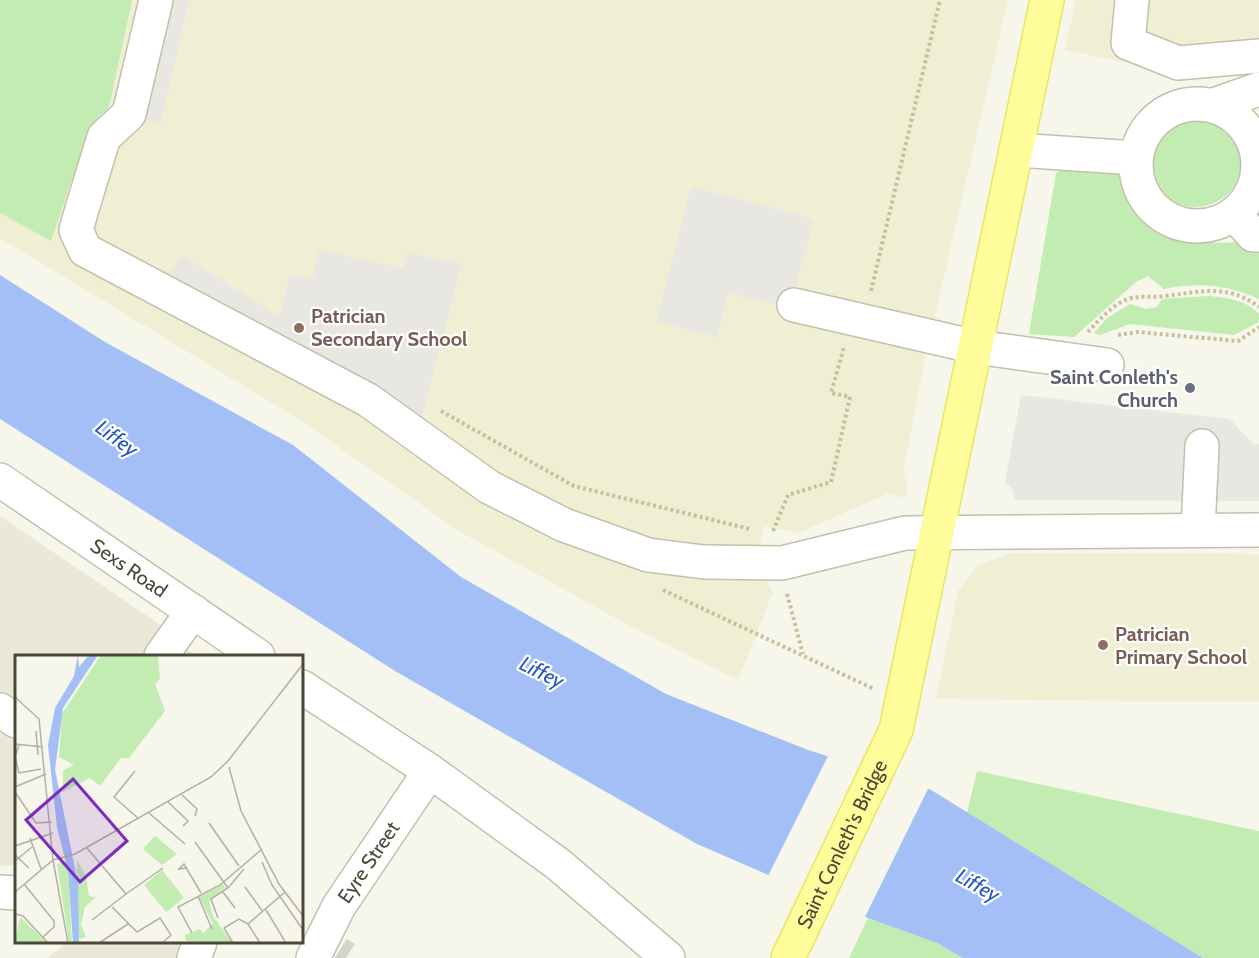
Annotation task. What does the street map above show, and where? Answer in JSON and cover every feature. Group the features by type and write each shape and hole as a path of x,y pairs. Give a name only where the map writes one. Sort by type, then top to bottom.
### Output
{"main road":[{"name":"Saint Conleth's Bridge","path":"788,958 896,730 1047,0"}],"street":[{"path":"156,0 129,114 104,137 76,230 85,250 368,400 489,487 564,525 648,555 704,562 782,563 905,533 1259,530"},
{"path":"1132,0 1128,43 1178,63 1259,56"},
{"path":"1214,105 1231,113 1247,128 1255,144 1259,163 1252,194 1234,214 1223,221 1199,226 1169,219 1156,211 1145,196 1138,180 1136,158 1144,135 1158,118 1180,106 1214,105 1259,89"},
{"path":"1016,150 1136,158"},
{"path":"1234,214 1253,235 1259,235"},
{"path":"794,305 976,347 1072,360 1111,350"},
{"path":"1198,530 1202,446"},
{"name":"Sexs Road","path":"0,480 193,610 255,655"},
{"path":"162,655 193,610"},
{"path":"303,688 430,771 558,864 668,958"},
{"path":"0,710 15,720"},
{"name":"Eyre Street","path":"318,948 339,906 430,771"},
{"path":"0,892 15,893"},
{"path":"194,958 200,943"}],"path":[{"path":"803,654 790,607 782,563 782,538 771,534 788,495 831,482 850,397 831,393 857,320 940,0"},
{"path":"1072,360 1085,335 1101,318 1125,300 1144,295 1161,297 1206,289 1237,295 1259,307"},
{"path":"1111,350 1138,332 1238,341 1259,327"},
{"path":"435,408 574,486 761,532"}],"shaded area":[{"path":"0,0 1008,0 925,358 903,473 908,485 906,498 887,494 798,533 764,526 760,546 763,575 773,592 738,680 630,626 459,531 300,420 0,238"},
{"path":"144,0 189,0 161,123 116,112"},
{"path":"1076,0 1259,0 1259,69 1182,74 1065,50"},
{"path":"691,187 814,219 790,308 728,293 717,337 656,321"},
{"path":"318,250 403,268 406,253 462,264 413,451 305,377 153,296 183,255 279,317 290,275 313,278"},
{"path":"1021,395 1230,419 1253,444 1259,444 1259,501 1015,500 1012,488 1005,482"},
{"path":"0,516 168,630 165,636 195,655 15,655 15,866 0,865"},
{"name":"Patrician Primary School","path":"1011,553 1259,554 1259,702 936,699 958,591 977,566"},
{"path":"66,943 192,943 187,958 47,958"}],"green space":[{"path":"0,0 132,0 109,107 90,126 51,241 0,213"},
{"path":"1195,113 1213,116 1228,127 1239,142 1242,160 1239,178 1228,193 1213,204 1195,207 1177,204 1162,193 1151,178 1148,160 1151,142 1162,127 1177,116"},
{"path":"1070,165 1096,167 1126,178 1150,218 1168,234 1178,239 1204,243 1259,242 1259,299 1212,286 1164,289 1148,276 1136,282 1074,337 1029,334 1056,173"},
{"path":"1208,296 1235,300 1248,305 1259,314 1259,322 1234,335 1130,324 1100,335 1094,333 1107,318 1130,304 1146,309 1157,307 1162,299"},
{"path":"977,771 1259,831 1259,958 1203,958 967,813"},
{"path":"868,918 937,943 963,958 849,958"}],"water":[{"name":"Liffey","path":"0,275 105,342 293,445 461,577 666,694 808,750 928,788 1203,958 963,958 937,943 868,918 697,844 395,671 0,419"}],"pier":[{"path":"829,754 936,790 928,789 864,919 767,878"}],"tunnel":[{"path":"338,953 346,958"}],"place":[{"name":"Patrician Secondary School","path":"299,328"},
{"name":"Saint Conleth's Church","path":"1190,388"},
{"name":"Patrician Primary School","path":"1103,645"}]}
